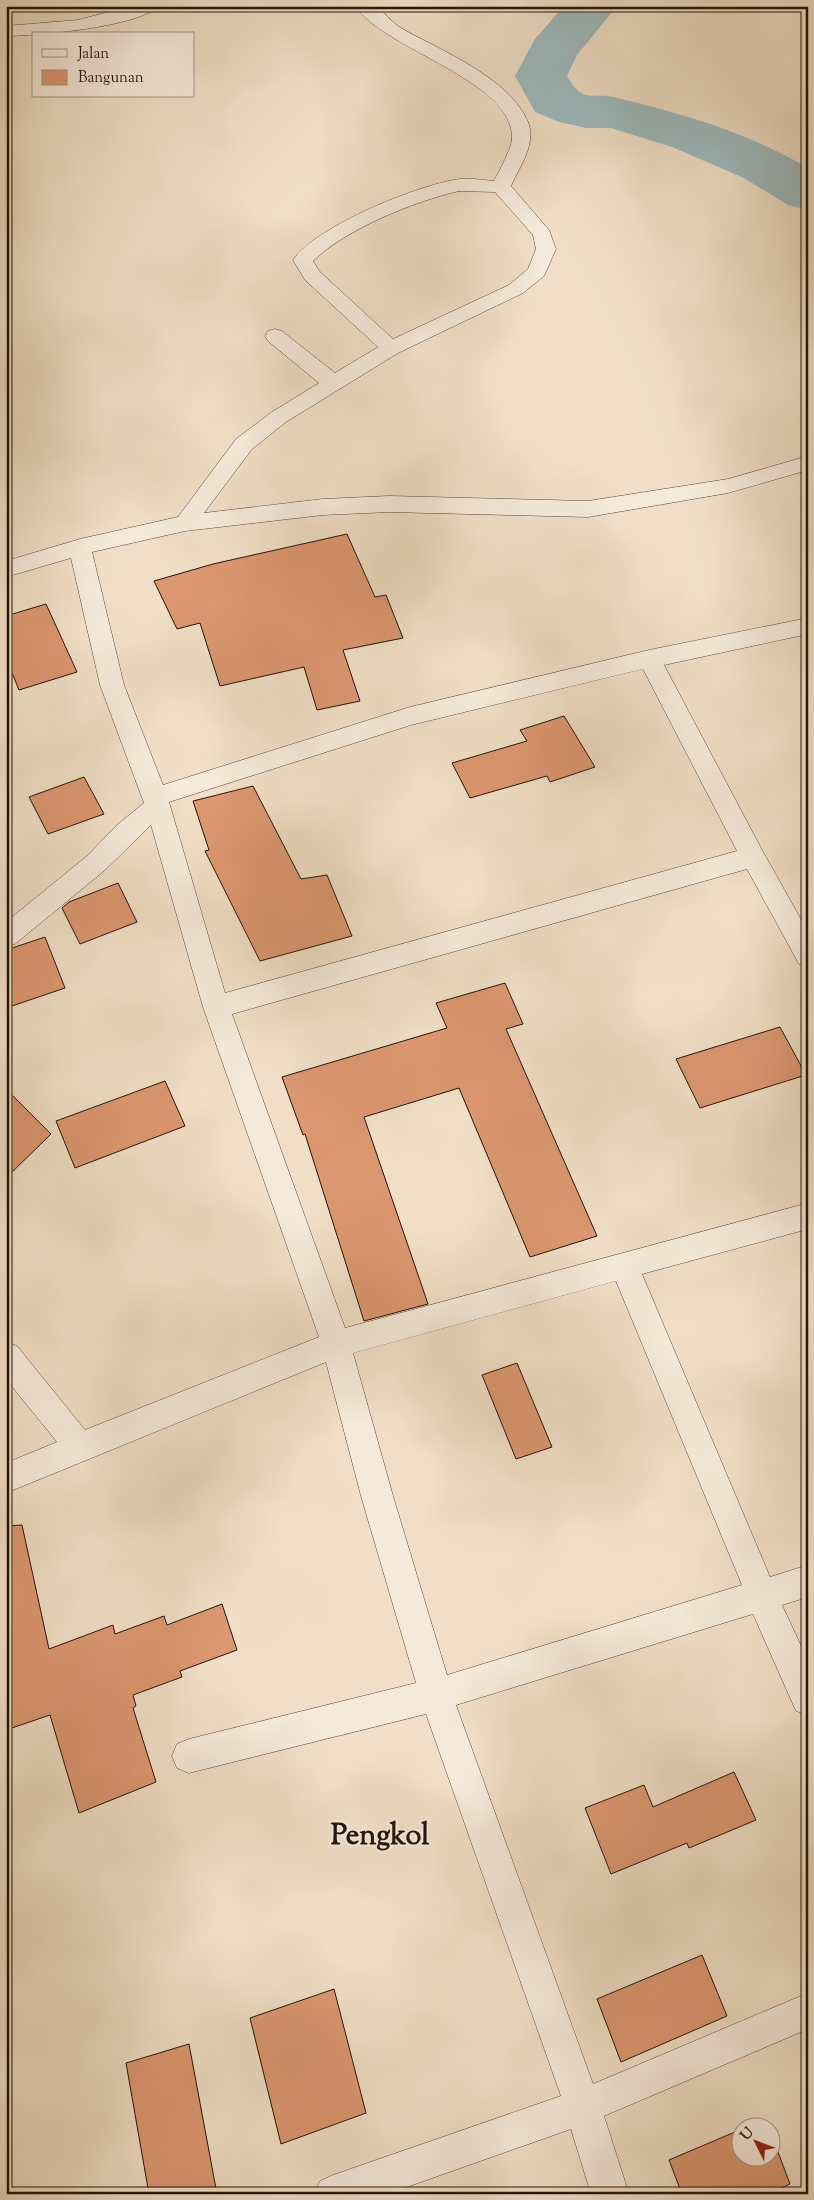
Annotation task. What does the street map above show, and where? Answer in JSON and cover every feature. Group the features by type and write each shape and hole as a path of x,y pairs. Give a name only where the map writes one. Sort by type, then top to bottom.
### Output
{"street":[{"path":"6,31 56,30 95,23 148,6"},
{"path":"364,6 393,31 470,75 506,102 520,125 522,140 501,187"},
{"path":"185,523 244,444 279,417 390,348 516,289 537,272 546,249 542,234 501,187 460,185 428,192 344,230 310,250 303,260 312,276 390,348"},
{"path":"275,336 334,383"},
{"path":"6,569 80,547 185,523 323,507 389,504 588,509 728,486 808,462"},
{"path":"80,547 112,685 156,801 216,1007 336,1344 436,1694 584,2107 610,2194"},
{"path":"6,937 96,862 156,801 410,716 649,659 808,626"},
{"path":"649,659 753,857 808,956"},
{"path":"216,1007 753,857"},
{"path":"6,1478 336,1344 808,1216"},
{"path":"624,1266 762,1596 808,1699"},
{"path":"6,1356 80,1447"},
{"path":"190,1756 436,1694 808,1581"},
{"path":"333,2194 584,2107 808,2011"}],"building":[{"path":"347,534 375,597 386,595 403,638 343,650 360,701 317,710 304,667 220,686 200,623 177,629 154,581 213,564"},
{"path":"46,604 77,672 19,690 6,658 6,616"},
{"path":"564,716 595,767 550,782 547,776 470,798 452,763 527,741 520,730"},
{"path":"84,777 104,814 48,834 29,797"},
{"path":"253,786 301,879 327,875 352,936 260,961 205,851 209,850 193,801"},
{"path":"118,883 137,922 80,944 62,908 69,902"},
{"path":"45,937 65,988 6,1008 6,950"},
{"path":"505,983 523,1024 506,1029 597,1236 530,1257 459,1088 364,1117 428,1304 364,1321 305,1134 303,1135 282,1077 447,1028 436,1003"},
{"path":"780,1027 806,1075 700,1108 676,1059"},
{"path":"165,1081 185,1126 75,1168 56,1121"},
{"path":"6,1089 51,1134 6,1178"},
{"path":"517,1363 552,1447 516,1459 482,1375"},
{"path":"22,1525 49,1649 113,1625 115,1634 164,1616 167,1625 222,1604 237,1650 180,1671 182,1677 133,1695 136,1706 133,1708 156,1782 79,1813 50,1715 6,1730 6,1526"},
{"path":"734,1772 756,1820 689,1848 687,1843 611,1874 585,1808 644,1785 653,1807"},
{"path":"702,1955 727,2016 621,2062 597,1999"},
{"path":"334,1989 366,2113 281,2144 250,2018"},
{"path":"189,2044 217,2194 149,2194 126,2063"},
{"path":"732,2133 732,2168 782,2168 782,2163 790,2184 770,2194 682,2194 669,2160"}],"waterway":[{"path":"592,6 553,50 541,76 554,101 582,111 616,113 641,119 716,144 764,166 808,193"}],"district":[{"name":"Pengkol","path":"380,1834"}]}
